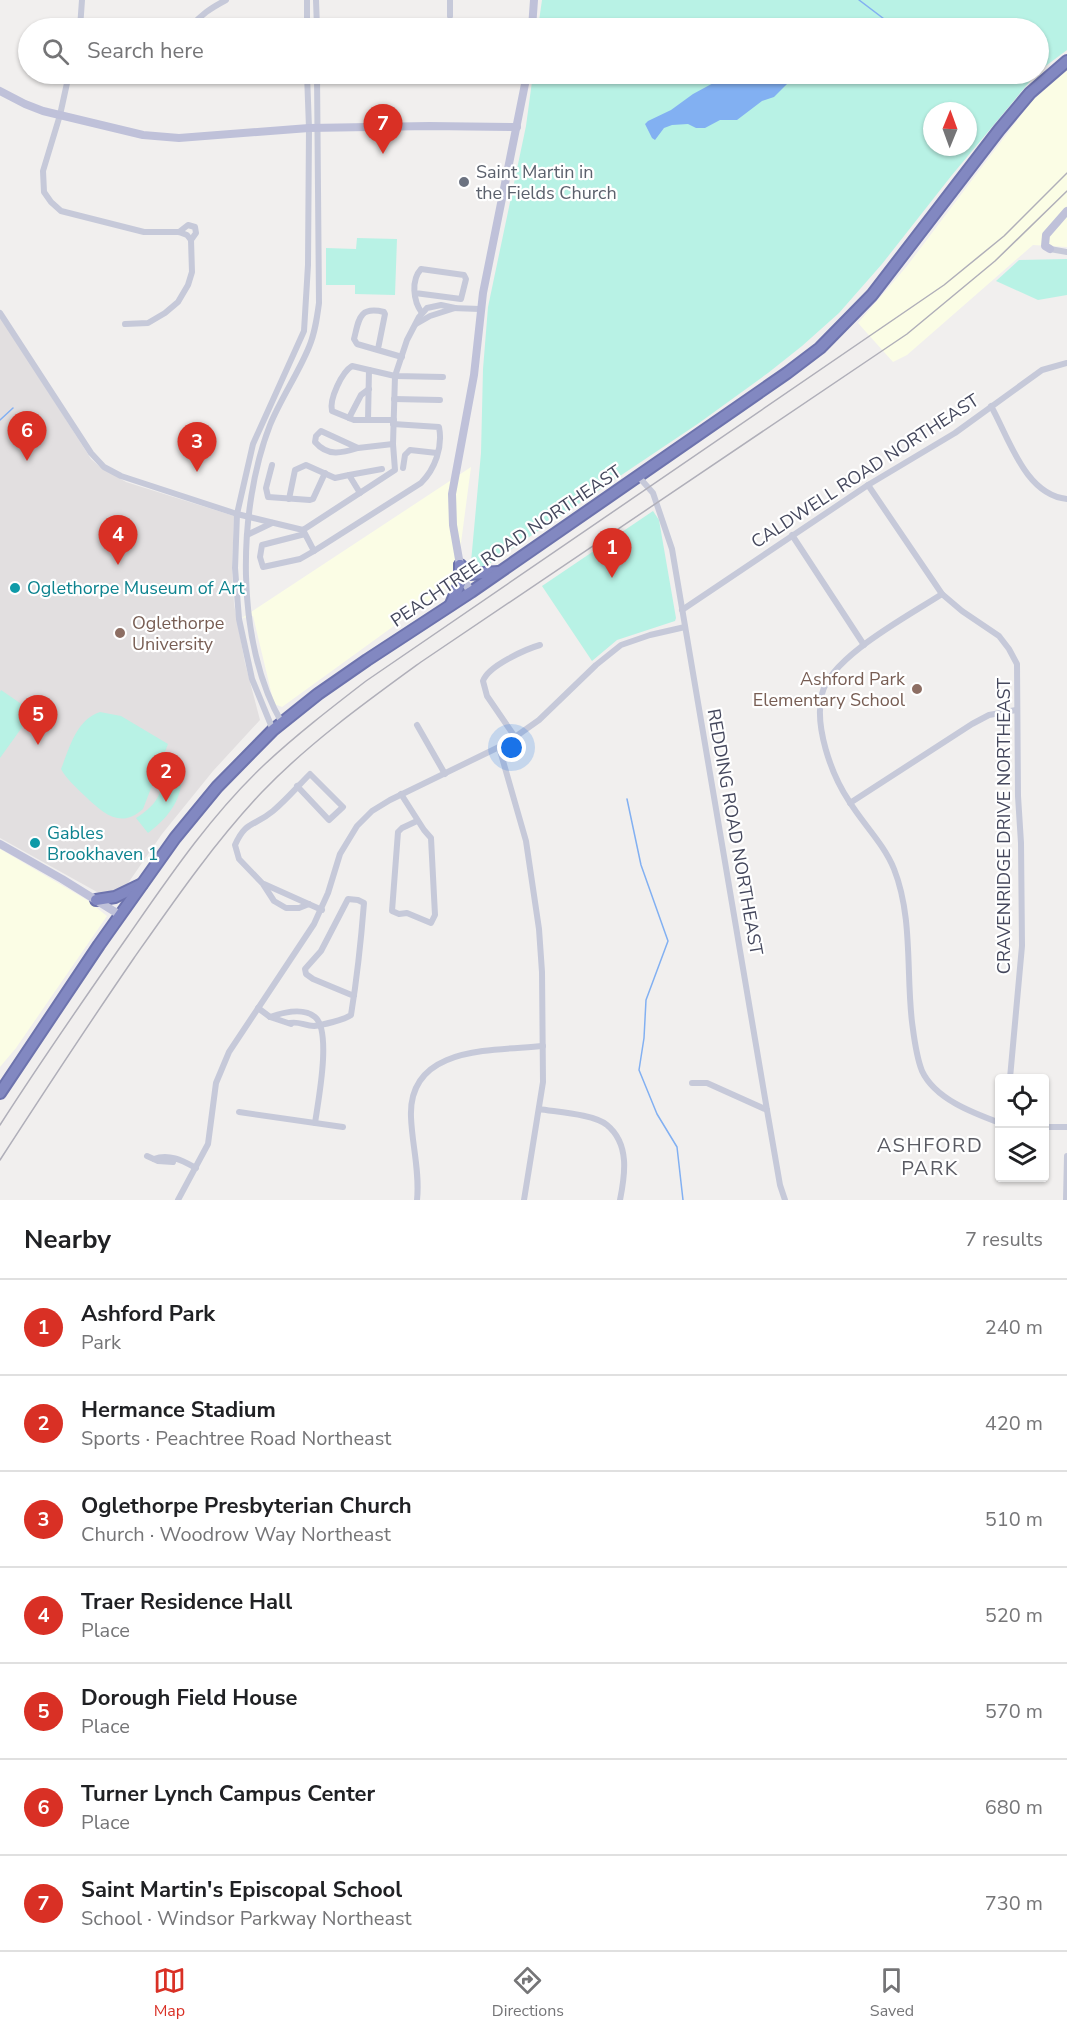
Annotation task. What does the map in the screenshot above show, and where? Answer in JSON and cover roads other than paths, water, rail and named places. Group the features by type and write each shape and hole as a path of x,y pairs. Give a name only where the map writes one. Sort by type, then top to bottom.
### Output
{"highway":[{"name":"PEACHTREE ROAD NORTHEAST","path":"1049,77 1067,61"},
{"name":"PEACHTREE ROAD NORTHEAST","path":"0,1093 120,915 199,806 273,730 318,694 471,592 787,373 828,340 872,295 999,130 1040,84"},
{"path":"459,565 470,574 499,572"},
{"path":"451,604 460,583 459,565"},
{"path":"96,900 115,897 142,884"}],"street":[{"path":"81,18 82,0"},
{"path":"199,18 210,8 226,0"},
{"path":"307,0 307,18"},
{"path":"316,0 317,18"},
{"path":"450,0 450,16"},
{"path":"533,18 534,0"},
{"path":"67,84 60,115 42,171 44,192 51,202 61,211 144,232 179,232 187,235 191,240 192,272 188,285 178,302 148,323 125,324"},
{"path":"282,723 266,687 255,648 248,604 247,535 256,474 271,424 309,348 319,303 313,128 308,84"},
{"path":"273,730 252,679 241,628 235,568 237,514 253,444 304,331 316,84"},
{"path":"471,592 464,581 459,565 453,525 452,494 474,375 480,309 525,84"},
{"path":"0,91 25,104 60,115 143,135 179,138 313,128 517,127"},
{"path":"1067,211 1046,235 1045,246 1067,252"},
{"path":"179,232 188,225 195,227 196,234 191,240"},
{"path":"415,293 461,299 466,279 464,275 421,269 416,274 415,293 416,305 422,313"},
{"path":"442,377 395,376 352,366 342,376 332,411 354,420 393,422 439,427 437,453 431,473 421,483 300,559 263,567 260,557 262,545 304,532 395,470 393,422 395,376 407,339 427,308 436,305 455,308"},
{"path":"416,324 423,315 433,309 480,309"},
{"path":"378,349 386,314 375,310 367,311 360,316 355,342 402,357"},
{"path":"0,313 78,434 104,467 121,476 237,514 304,532 314,551"},
{"name":"CALDWELL ROAD NORTHEAST","path":"682,610 868,485 955,432 1042,370 1067,363"},
{"path":"368,420 369,370"},
{"path":"349,418 361,395 369,390"},
{"path":"394,399 440,400"},
{"path":"991,406 1028,475 1045,492 1067,499"},
{"path":"358,448 321,431 316,436 315,442 319,447 337,454 358,448 393,444"},
{"path":"403,468 405,455 410,450 437,453"},
{"path":"272,465 266,488 268,497 313,499 325,473"},
{"path":"289,499 295,470 306,465 335,478 382,469"},
{"path":"349,475 360,493"},
{"name":"REDDING ROAD NORTHEAST","path":"638,476 652,494 672,549 780,1185 785,1200"},
{"name":"CRAVENRIDGE DRIVE NORTHEAST","path":"868,485 942,594 962,611 999,636 1017,664 1016,710 1022,863 1022,946 1010,1074"},
{"path":"256,531 258,519"},
{"path":"247,535 273,523"},
{"path":"792,535 864,645"},
{"path":"942,594 864,645 835,670 826,681 821,701 821,727 836,780 894,869 906,936 914,1036 922,1070 932,1085 951,1100 978,1115 995,1121"},
{"path":"178,1200 208,1144 214,1095 220,1071 322,910 340,854 357,826 372,812 401,794 515,737 539,720 596,665 621,645 642,637 685,627"},
{"path":"515,737 487,696 483,681 487,674 526,648 540,645"},
{"path":"850,803 972,724 989,715 1016,710"},
{"path":"417,725 445,774"},
{"path":"499,747 526,841 537,911 542,972 543,1082 524,1200"},
{"path":"297,786 329,820 343,807 310,774 297,786 272,812 242,830 235,845 239,859 266,886 274,901 286,908 299,909 306,903"},
{"path":"401,794 417,821 431,838 435,915 431,923 407,913 399,914 392,911 398,832 417,821"},
{"path":"1,844 120,915"},
{"path":"266,886 322,910"},
{"path":"258,1008 270,1017 299,1027 345,1019 351,1015 354,996 364,903 348,899 321,951 305,969 306,974 314,979 354,996"},
{"path":"270,1017 299,1011 314,1016 324,1061 315,1123"},
{"path":"417,1200 418,1171 410,1116 414,1090 422,1077 435,1065 452,1057 543,1046"},
{"path":"692,1083 707,1083 767,1110"},
{"path":"539,1109 596,1119 607,1124 622,1146 625,1173 621,1200"},
{"path":"239,1112 343,1127"},
{"path":"1049,1127 1067,1127"},
{"path":"1066,1200 1067,1156"},
{"path":"153,1157 170,1160 177,1158 196,1168"}],"water":[{"path":"711,84 787,84 774,97 762,101 737,120 720,120 705,128 696,128 688,124 672,125 664,128 655,140 652,138 645,124 671,110"}],"waterway":[{"path":"859,0 883,18"},
{"path":"0,420 13,408"},
{"path":"627,799 641,865 668,941 646,1000 639,1070 657,1114 677,1147 683,1200"}],"railway":[{"path":"0,1125 175,869 226,805 276,754 366,681 944,285 1004,236 1067,173"},
{"path":"0,1160 164,915 227,831 280,774 318,740 421,662 907,334 995,261 1067,191"}],"place":[{"name":"Saint Martin's Episcopal School","path":"383,154"},
{"name":"Saint Martin in the Fields Church","path":"464,182"},
{"name":"Turner Lynch Campus Center","path":"27,461"},
{"name":"Oglethorpe Presbyterian Church","path":"197,472"},
{"name":"Traer Residence Hall","path":"118,565"},
{"name":"Ashford Park","path":"612,578"},
{"name":"Oglethorpe Museum of Art","path":"15,588"},
{"name":"Oglethorpe University","path":"120,633"},
{"name":"Ashford Park Elementary School","path":"917,689"},
{"name":"Dorough Field House","path":"38,745"},
{"name":"Hermance Stadium","path":"166,802"},
{"name":"Gables Brookhaven 1","path":"35,843"}],"district":[{"name":"ASHFORD PARK","path":"930,1156"}]}
